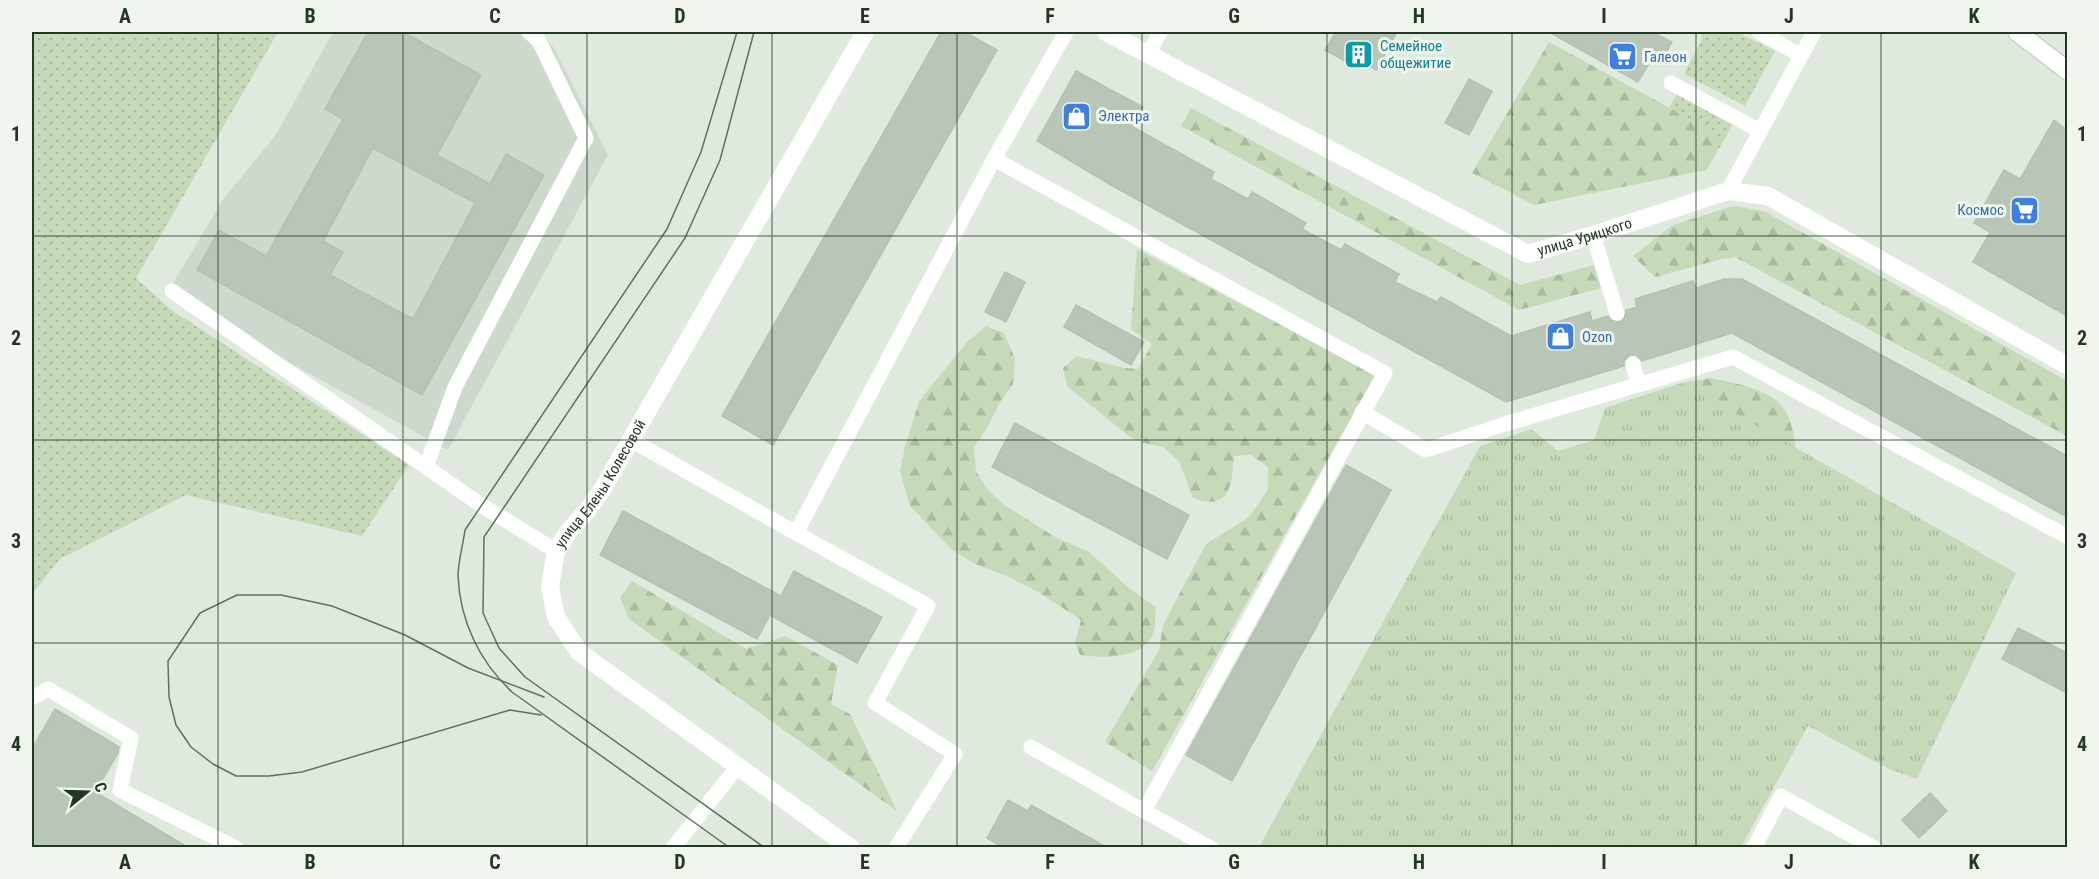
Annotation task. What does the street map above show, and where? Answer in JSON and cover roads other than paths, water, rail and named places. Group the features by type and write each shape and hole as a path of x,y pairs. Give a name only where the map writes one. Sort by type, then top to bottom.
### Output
{"street":[{"name":"улица Елены Колесовой","path":"851,848 579,652 556,617 550,587 556,552 568,531 597,497 631,440 865,32"},
{"name":"улица Урицкого","path":"1106,32 1528,254 1728,191 1768,196 2067,366"},
{"path":"2017,32 2067,71"}],"lane":[{"path":"426,467 455,387 586,138 539,41 530,32"},
{"path":"796,533 994,159 1066,32"},
{"path":"1149,53 1160,32"},
{"path":"1759,32 1800,55"},
{"path":"1728,191 1814,32"},
{"path":"1671,83 1760,131"},
{"path":"994,159 1385,373 1144,811"},
{"path":"1593,235 1617,313"},
{"path":"172,291 481,505 556,552"},
{"path":"1362,412 1426,450 1638,383 1733,357 2067,537"},
{"path":"1633,364 1638,383"},
{"path":"631,440 928,606 875,704 955,754 896,848"},
{"path":"32,698 48,689 131,738 120,790 236,848"},
{"path":"1031,747 1211,848"},
{"path":"673,848 738,766"},
{"path":"1754,848 1781,796 1875,848"}],"tram line":[{"path":"730,848 512,692 490,668 474,640 463,609 458,576 465,530 667,229 701,152 737,32"},
{"path":"754,32 720,160 685,238 484,537 483,613 499,648 525,677 765,848"},
{"path":"541,715 510,710 302,772 269,776 236,776 213,764 191,747 176,725 169,697 168,661 200,613 237,595 281,595 332,606 405,635 468,668 544,697"}],"place":[{"name":"Семейное общежитие","path":"1359,55"},
{"name":"Галеон","path":"1623,57"},
{"name":"Электра","path":"1077,116"},
{"name":"Космос","path":"2025,210"},
{"name":"Ozon","path":"1561,337"}]}
